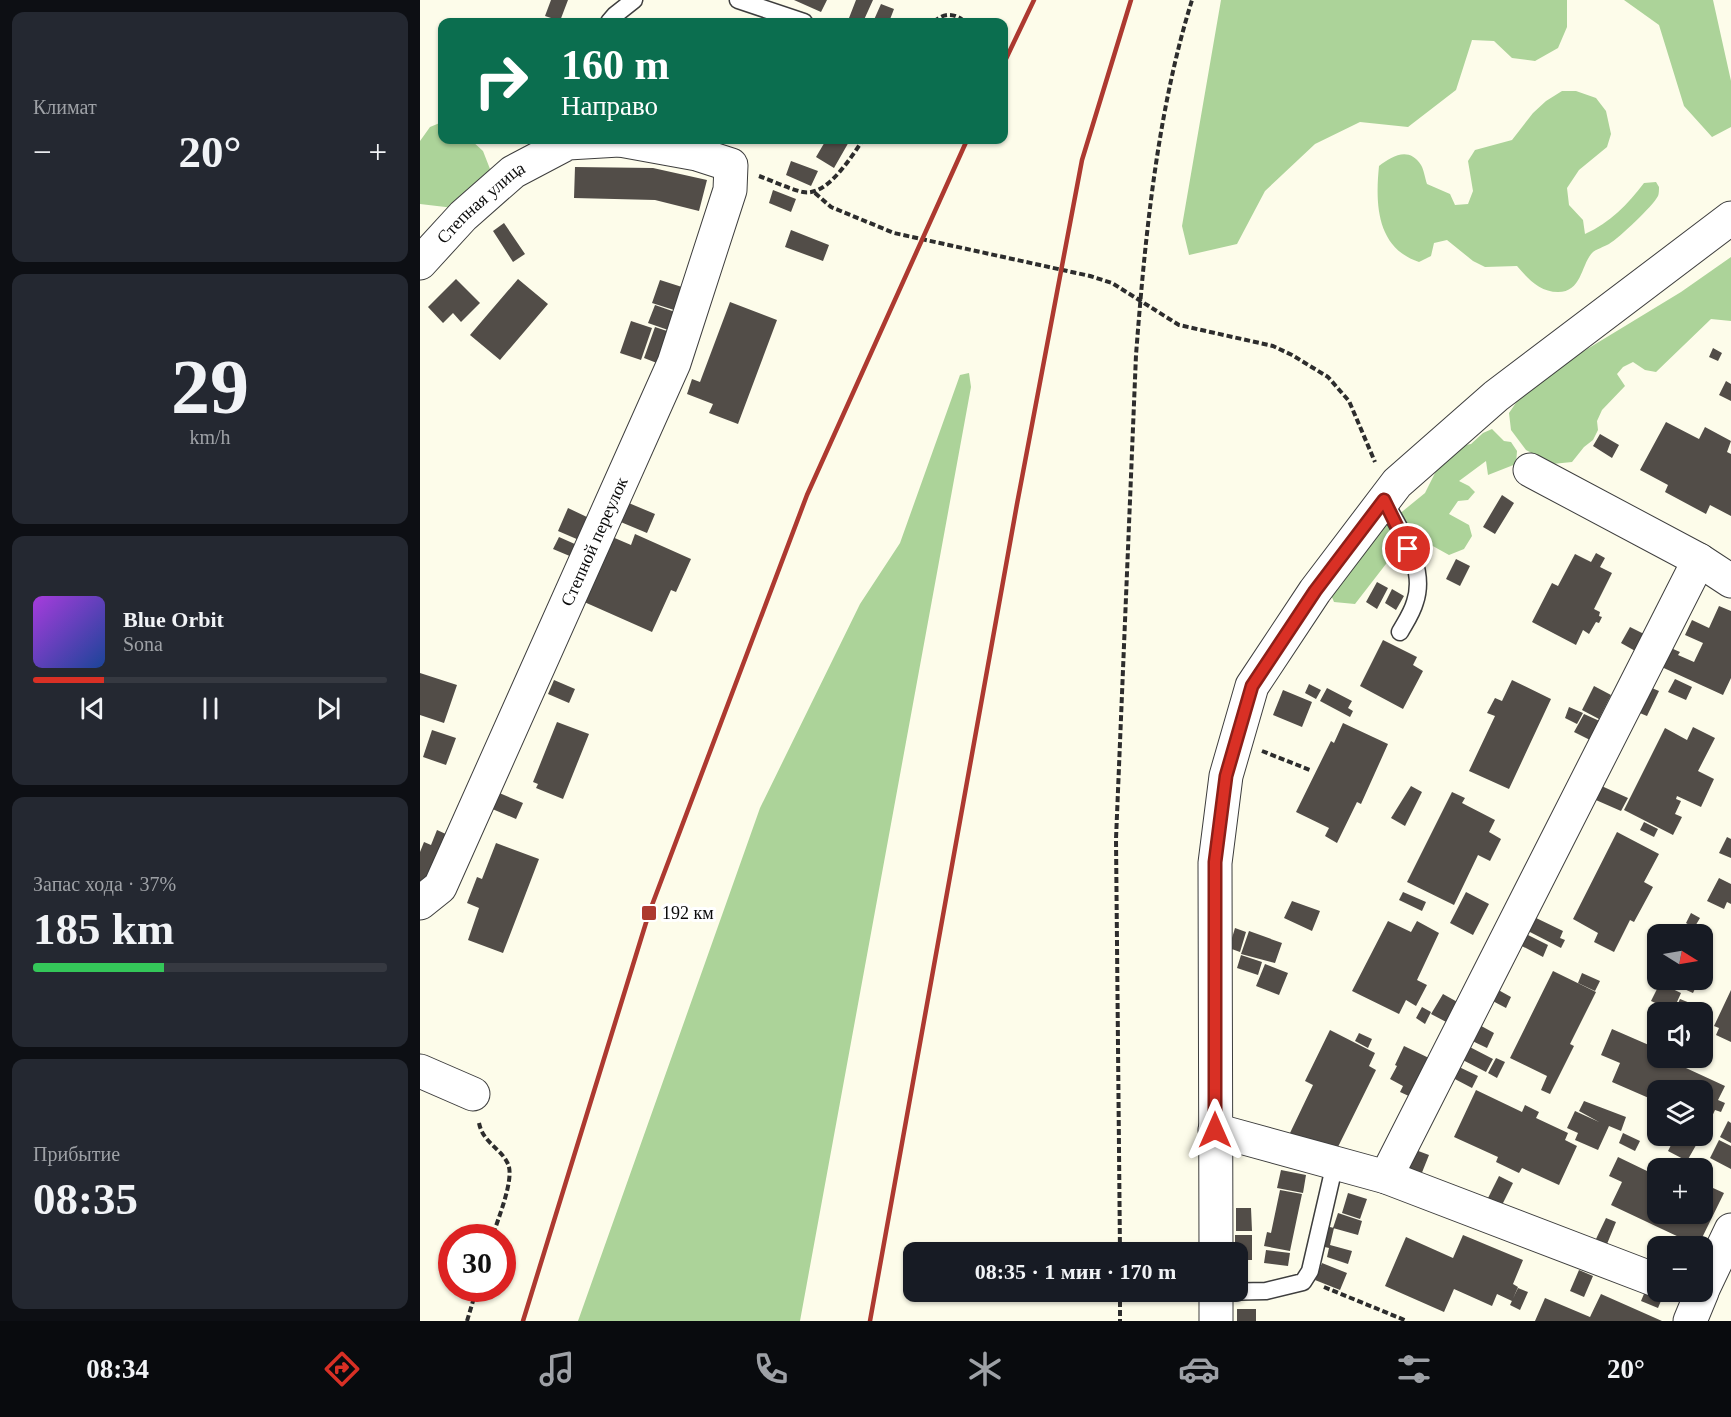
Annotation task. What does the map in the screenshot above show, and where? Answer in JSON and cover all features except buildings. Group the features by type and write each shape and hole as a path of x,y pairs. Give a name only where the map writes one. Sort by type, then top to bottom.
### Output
{"street":[{"name":"Степная улица","path":"420,263 463,216 513,172 566,144"},
{"name":"Степная улица","path":"630,144 697,154 731,165"},
{"name":"Степной переулок","path":"420,903 440,887 674,363 730,190 731,165"},
{"path":"1216,1242 1215,862 1226,776 1252,686 1315,591 1391,492 1496,396 1731,218"},
{"path":"1530,470 1699,560 1731,581"},
{"path":"1386,1177 1699,560"},
{"path":"420,1071 473,1094"},
{"path":"1215,1130 1386,1177 1647,1277"},
{"path":"1713,1265 1731,1230"},
{"path":"1216,1302 1216,1321"}],"lane":[{"path":"612,18 634,0"},
{"path":"738,0 792,18"},
{"path":"1391,492 1416,565 1419,585 1415,604 1400,632"},
{"path":"1248,1291 1266,1291 1303,1282 1310,1271 1335,1163"}],"path":[{"path":"1120,1242 1116,839 1136,366 1140,300 1150,213 1165,118 1184,24 1192,0"},
{"path":"939,18 948,14 960,18"},
{"path":"731,165 804,193 815,193 826,186 860,144"},
{"path":"815,193 831,207 894,233 1090,276 1112,284 1179,325 1273,346 1292,355 1328,377 1349,401 1391,492"},
{"path":"1235,744 1271,753 1310,770"},
{"path":"473,1094 481,1134 508,1163 510,1175 496,1224"},
{"path":"1303,1282 1319,1284 1407,1321"},
{"path":"467,1321 473,1302"},
{"path":"1120,1302 1120,1321"}],"green space":[{"path":"1221,0 1567,0 1567,27 1558,48 1535,61 1512,58 1494,41 1472,40 1456,90 1408,127 1360,122 1315,144 1265,191 1237,244 1189,255 1182,226"},
{"path":"1624,0 1713,0 1731,81 1731,127 1712,137 1684,106 1659,25"},
{"path":"1562,91 1576,91 1596,98 1606,111 1611,134 1607,147 1579,170 1567,188 1569,205 1583,220 1585,234 1618,212 1644,183 1656,182 1659,187 1655,201 1635,222 1614,241 1592,253 1572,288 1558,292 1546,290 1535,284 1517,266 1485,267 1473,261 1447,240 1434,243 1431,256 1419,262 1394,247 1387,236 1379,210 1379,166 1395,156 1406,154 1411,156 1421,165 1427,184 1450,194 1455,205 1468,204 1473,191 1468,161 1475,150 1512,140 1533,113"},
{"path":"438,124 438,144 475,144 483,151 490,169 454,208 420,204 420,141 430,127"},
{"path":"1731,257 1731,321 1711,319 1656,372 1645,370 1633,362 1623,367 1617,374 1625,386 1602,410 1597,421 1598,430 1593,440 1572,462 1552,464 1526,450 1511,430 1509,413 1528,385 1681,292"},
{"path":"969,373 971,387 800,1321 578,1321 760,808 860,604 900,543 960,375"},
{"path":"1492,429 1504,441 1511,442 1517,451 1516,464 1488,475 1486,461 1459,481 1475,492 1468,500 1458,501 1449,514 1469,525 1472,536 1464,549 1449,555 1431,545 1424,534 1415,545 1396,551 1355,604 1334,602 1329,590 1376,533 1425,493 1440,463 1456,447 1471,444 1483,433"}],"railway":[{"path":"1008,55 1034,0"},
{"path":"870,1321 1017,504 1082,160 1131,0"},
{"path":"523,1321 649,913 807,495 965,144"}],"place":[{"name":"192 км","path":"649,913"}],"route":[{"path":"1215,1130 1215,862 1226,776 1252,686 1315,591 1384,500 1408,549"}]}
